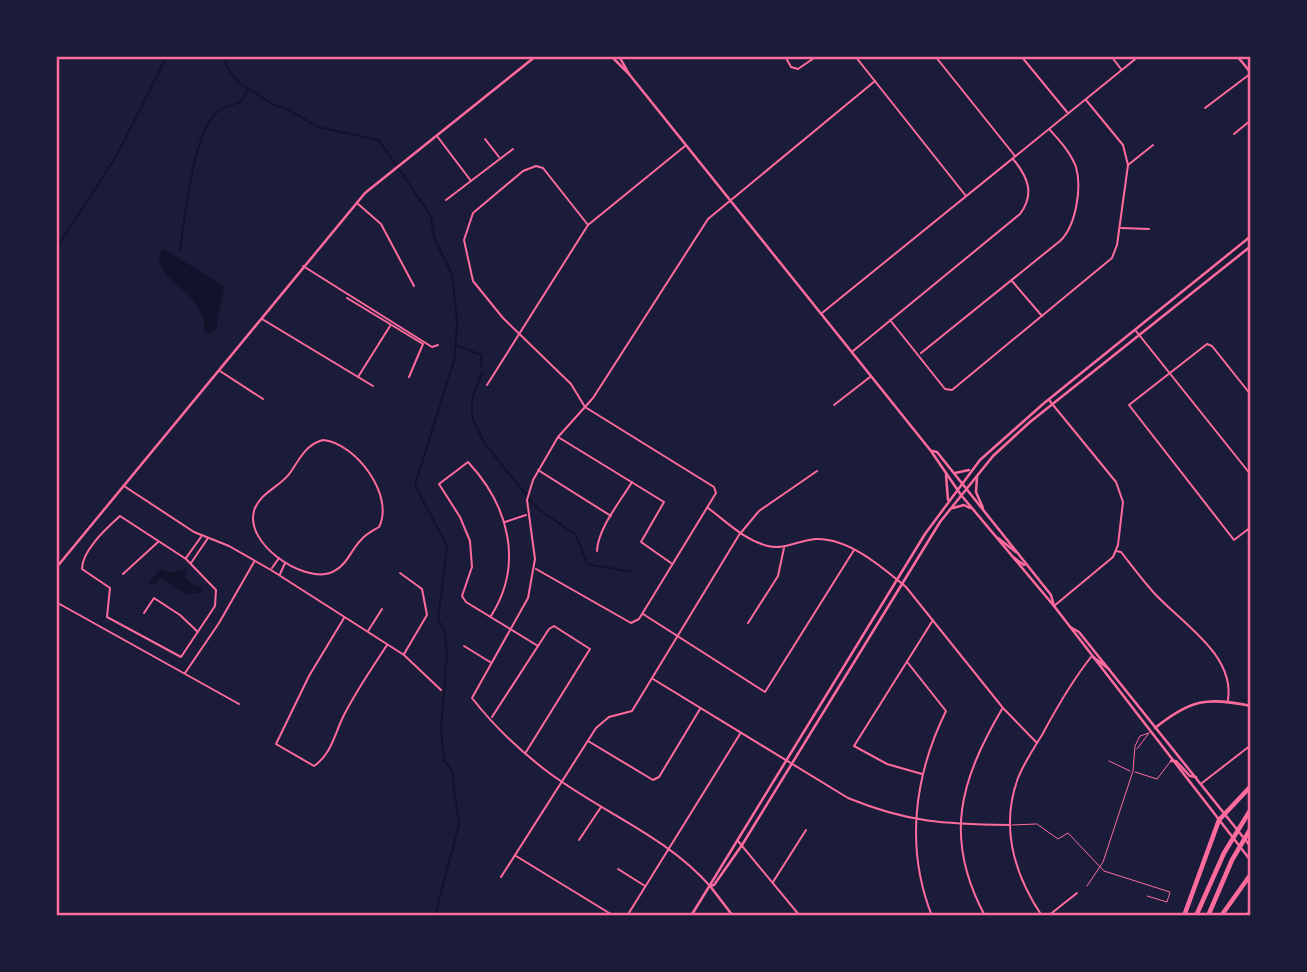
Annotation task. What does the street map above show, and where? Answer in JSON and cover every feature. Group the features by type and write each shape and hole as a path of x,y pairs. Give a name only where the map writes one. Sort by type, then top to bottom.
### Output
{"highway":[{"path":"1184,916 1219,820 1251,786"},
{"path":"1196,916 1218,864 1251,809"},
{"path":"1208,916 1232,860 1251,828"},
{"path":"1221,916 1251,874"}],"main road":[{"path":"56,568 356,203 395,167 536,56"},
{"path":"611,56 629,74 852,351 931,451 961,495 1054,606 1149,733 1250,860"},
{"path":"619,56 629,74"},
{"path":"1237,56 1251,73"},
{"path":"691,916 897,579 972,469 1003,437 1048,399 1251,236"},
{"path":"710,886 714,885 742,845 901,583 950,509 977,475 1002,446 1052,404 1251,246"},
{"path":"931,451 937,452 955,472 1051,596 1054,606"},
{"path":"955,472 972,469"},
{"path":"945,472 948,501"},
{"path":"977,475 976,492 984,511"},
{"path":"950,509 964,505 974,510"},
{"path":"998,538 1016,552"},
{"path":"1012,557 1029,569"},
{"path":"1070,627 1079,632 1251,847"},
{"path":"1091,657 1109,669"},
{"path":"1149,733 1177,711 1196,702 1228,701 1251,706"},
{"path":"1171,761 1176,761 1190,776 1196,777"},
{"path":"710,886 733,916"}],"street":[{"path":"785,56 790,65 798,69 817,56"},
{"path":"855,56 967,196"},
{"path":"852,351 1022,211 1028,198 1029,185 1014,157 935,56"},
{"path":"1021,56 1068,114"},
{"path":"1111,56 1122,70"},
{"path":"821,315 1139,56"},
{"path":"1205,108 1251,73"},
{"path":"710,886 690,863 670,848 561,780 510,743 472,698 525,607 535,569 527,500 538,470 558,437 585,407 698,231 730,201 876,81"},
{"path":"890,320 945,389 952,390 1112,258 1128,165 1123,145 1086,99"},
{"path":"1234,134 1251,120"},
{"path":"919,354 1060,241 1072,225 1076,166 1049,130"},
{"path":"436,135 471,181"},
{"path":"485,139 500,159"},
{"path":"487,386 588,225 686,145"},
{"path":"1128,165 1153,145"},
{"path":"446,200 513,149"},
{"path":"535,569 541,569 626,622 639,620 716,493 714,487 585,407 571,384 487,301 472,281 464,240 473,213 523,171 536,166 543,168 588,225"},
{"path":"356,203 381,224 414,286"},
{"path":"1119,228 1149,229"},
{"path":"303,266 432,347 438,345"},
{"path":"1012,280 1042,316"},
{"path":"347,298 423,344 409,377"},
{"path":"261,318 373,386"},
{"path":"358,377 390,325"},
{"path":"1135,331 1171,372 1251,475"},
{"path":"1251,395 1207,344 1129,404 1234,540 1251,527"},
{"path":"219,370 263,400"},
{"path":"834,405 871,376"},
{"path":"1048,399 1120,488 1122,512 1116,551 1109,561 1054,606"},
{"path":"558,437 664,502 641,542 672,564"},
{"path":"323,440 342,447 360,460 371,474 384,512 383,520 379,527 361,539 350,558 332,572 308,573 280,558 262,544 254,532 253,514 257,505 289,475 309,447 323,440"},
{"path":"491,616 503,594 510,569 510,542 505,522 492,495 468,462 440,482 439,487 465,526 472,550 472,567 462,596 466,602 538,646"},
{"path":"538,470 611,516"},
{"path":"501,877 587,740 604,720 632,711 741,533 758,511 817,471"},
{"path":"597,551 611,516 633,481"},
{"path":"124,485 202,536 271,570 404,655 421,668 441,690"},
{"path":"707,508 741,533 766,546 784,547 816,539 833,541 854,550 897,579 933,619 1003,708 1037,743"},
{"path":"505,522 527,515"},
{"path":"120,516 159,541 186,559 216,590 215,606 183,656 177,658 115,623 105,614 110,588 82,569 82,563 120,516"},
{"path":"186,559 202,536"},
{"path":"191,564 208,538"},
{"path":"123,574 159,541"},
{"path":"195,547 200,551"},
{"path":"748,623 778,576 784,547"},
{"path":"642,614 765,692 854,550"},
{"path":"1116,551 1121,552 1154,593 1185,620 1223,667 1229,680 1228,701"},
{"path":"271,570 280,558"},
{"path":"185,673 219,623 254,561"},
{"path":"279,575 286,561"},
{"path":"400,573 422,589 427,615 404,655"},
{"path":"144,613 154,598 180,615 199,632"},
{"path":"56,602 239,704"},
{"path":"368,632 382,609"},
{"path":"345,617 309,676 276,744 314,766 319,763 331,746 342,717 387,645"},
{"path":"922,774 887,764 854,746 933,619"},
{"path":"111,631 115,623"},
{"path":"491,719 554,626 590,649 525,753"},
{"path":"464,646 491,663"},
{"path":"1042,916 1019,877 1010,842 1009,825 1018,778 1074,679 1091,657"},
{"path":"908,663 946,711 922,774 915,821 919,873 932,916"},
{"path":"652,678 848,798 915,821 1009,825"},
{"path":"587,740 653,780 659,777 700,708"},
{"path":"985,916 967,873 961,825 969,773 1003,708"},
{"path":"627,916 741,733"},
{"path":"1201,784 1251,745"},
{"path":"579,840 601,806"},
{"path":"773,883 806,830"},
{"path":"737,840 800,916"},
{"path":"515,855 614,916"},
{"path":"618,869 645,886"},
{"path":"1048,916 1077,894"}],"lane":[{"path":"1135,751 1149,733"},
{"path":"1087,886 1100,869 1133,771 1140,736 1149,733"},
{"path":"1109,761 1157,779 1171,761"},
{"path":"1009,825 1037,824 1058,839 1068,833 1100,869 1170,892 1167,902 1147,896"}],"shaded area":[{"path":"164,249 222,285 224,289 216,330 211,334 205,332 203,318 190,296 172,281 160,264 159,254"},
{"path":"160,569 172,573 187,569 185,577 195,586 201,586 202,592 187,595 161,578 153,585 149,582"}],"waterway":[{"path":"56,249 117,155 167,56"},
{"path":"225,56 226,66 239,83 274,105 287,109 318,127 379,140 431,216 434,238 452,274 457,320 455,357 415,485 447,546 438,619 445,632 447,651 441,730 444,759 452,772 459,824 435,916"},
{"path":"180,251 187,199 201,140 216,113 241,102 248,89"},
{"path":"456,345 481,355 482,368"},
{"path":"482,373 472,399 472,418 485,444 537,508 576,535 587,564 632,572"}],"railway":[{"path":"1246,916 1251,908"}]}
